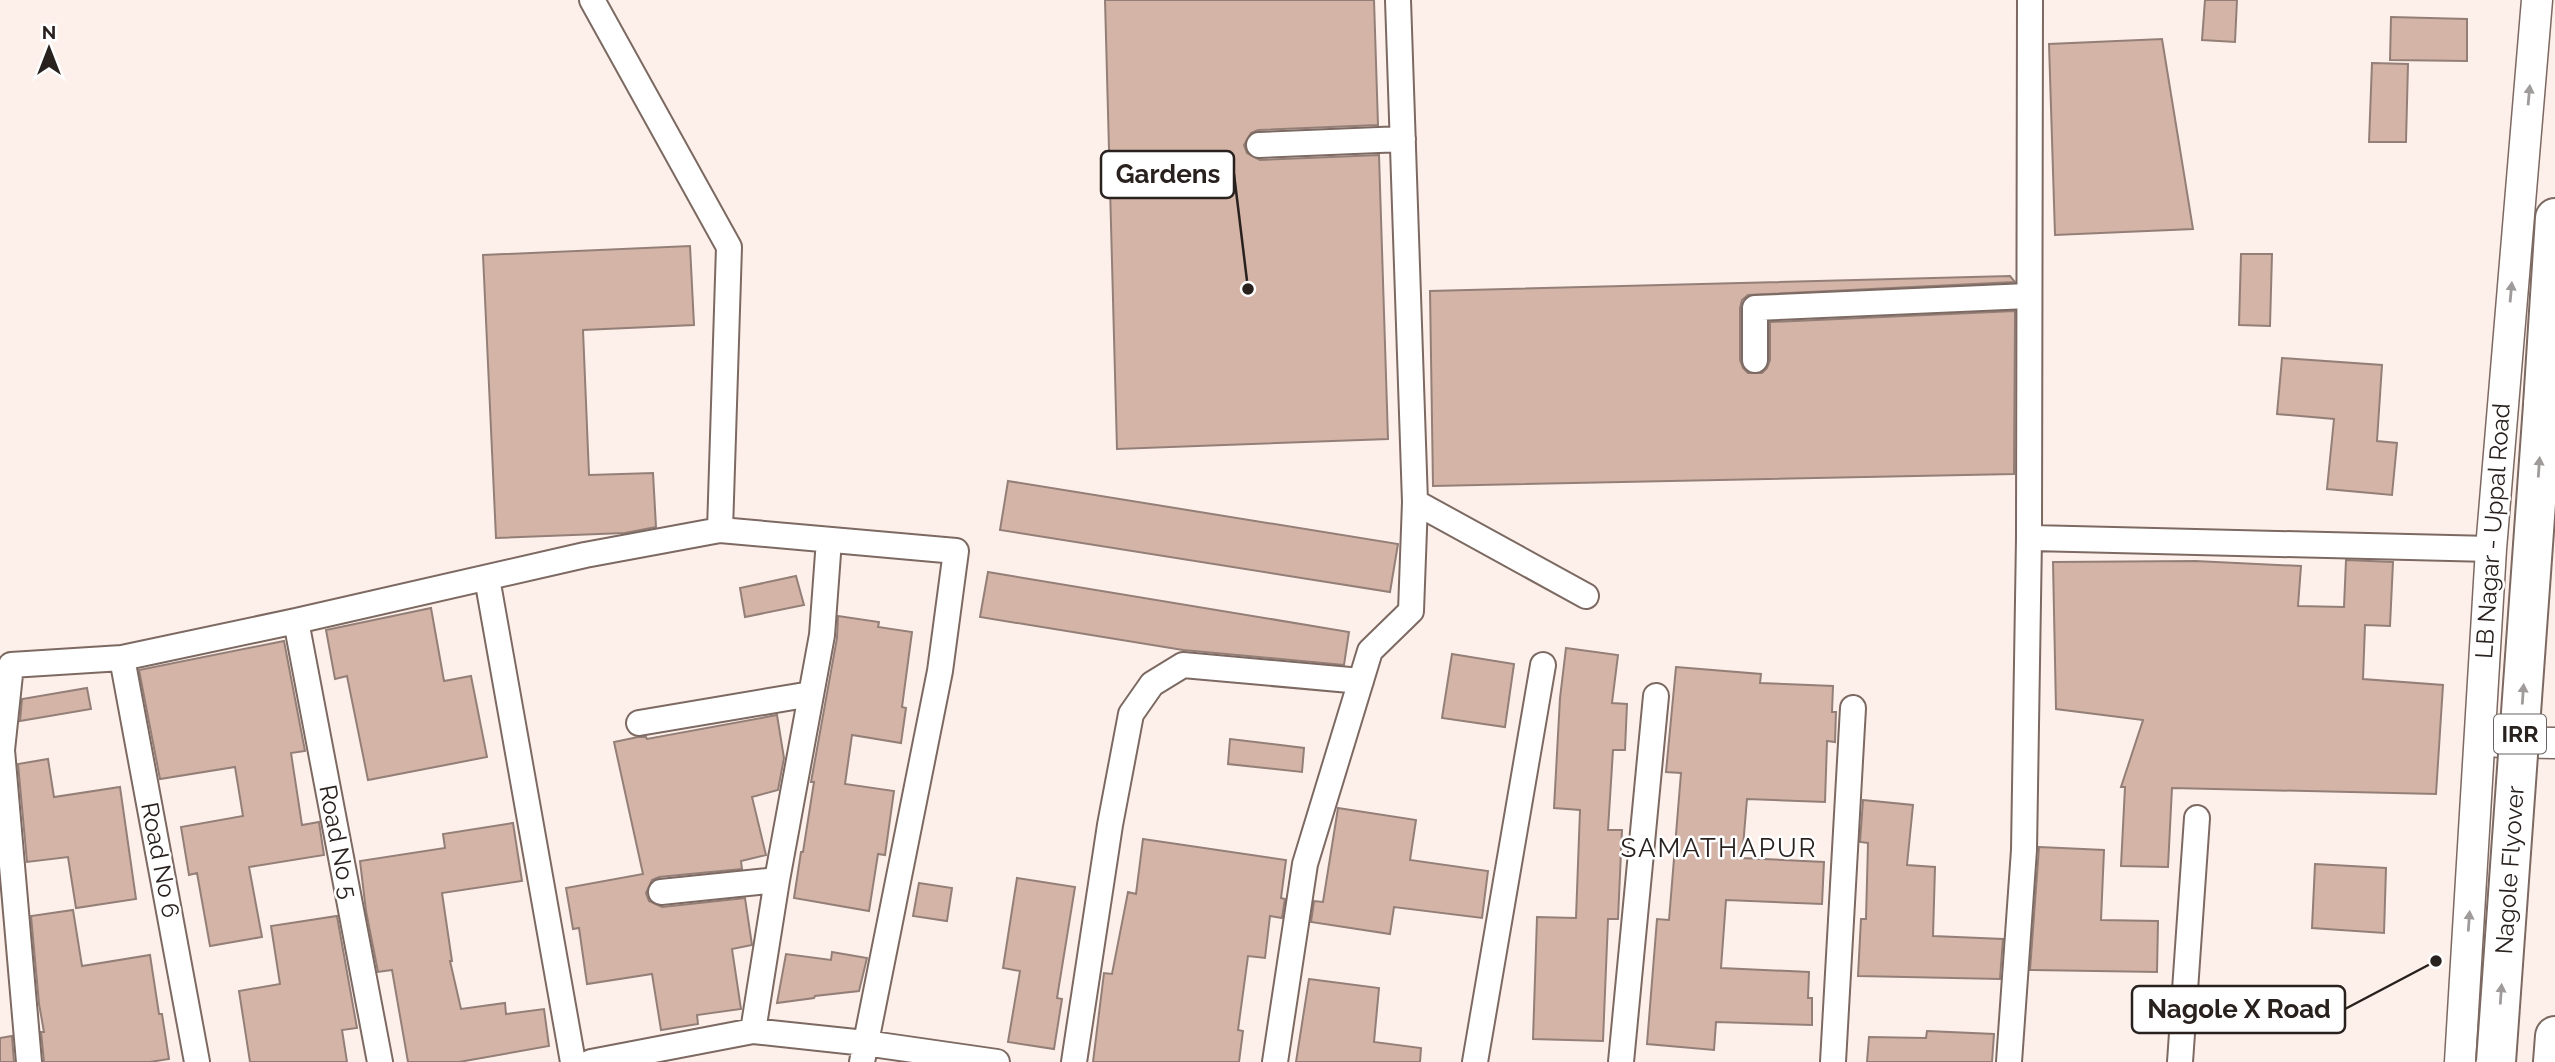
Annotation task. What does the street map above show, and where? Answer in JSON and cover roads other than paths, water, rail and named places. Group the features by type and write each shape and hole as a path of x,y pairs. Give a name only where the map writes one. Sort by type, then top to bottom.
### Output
{"highway":[{"name":"Nagole Flyover","path":"2496,1062 2555,218"},
{"path":"2553,1062 2555,1035"}],"street":[{"path":"592,0 729,247 720,530"},
{"path":"2009,1062 2024,850 2029,538 2030,0"},
{"name":"LB Nagar - Uppal Road","path":"2460,1062 2491,549 2537,0"},
{"path":"1275,1062 1305,864 1370,651 1411,611 1415,502 1403,139 1391,16"},
{"path":"1259,145 1403,139"},
{"path":"1755,360 1755,308 2028,296"},
{"path":"1415,502 1586,596"},
{"path":"29,1062 1,750 11,665 122,658 585,555 720,530 957,551 940,671 864,1052"},
{"path":"2029,538 2491,549"},
{"path":"753,1031 777,880 822,635 829,540"},
{"path":"487,578 573,1062"},
{"name":"Road No 5","path":"296,621 380,1062"},
{"name":"Road No 6","path":"122,658 197,1062"},
{"path":"1475,1062 1543,665"},
{"path":"1074,1062 1110,825 1131,715 1152,684 1183,666 1361,681"},
{"path":"639,723 811,694"},
{"path":"1621,1062 1656,696"},
{"path":"1833,1062 1853,708"},
{"path":"2480,741 2555,744"},
{"path":"2180,1062 2197,818"},
{"path":"661,892 777,880"},
{"path":"591,1062 753,1031 864,1052 997,1062"}],"place":[{"name":"Gardens","path":"1248,289"},
{"name":"Nagole X Road","path":"2436,961"}],"district":[{"name":"SAMATHAPUR","path":"1719,848"}]}
